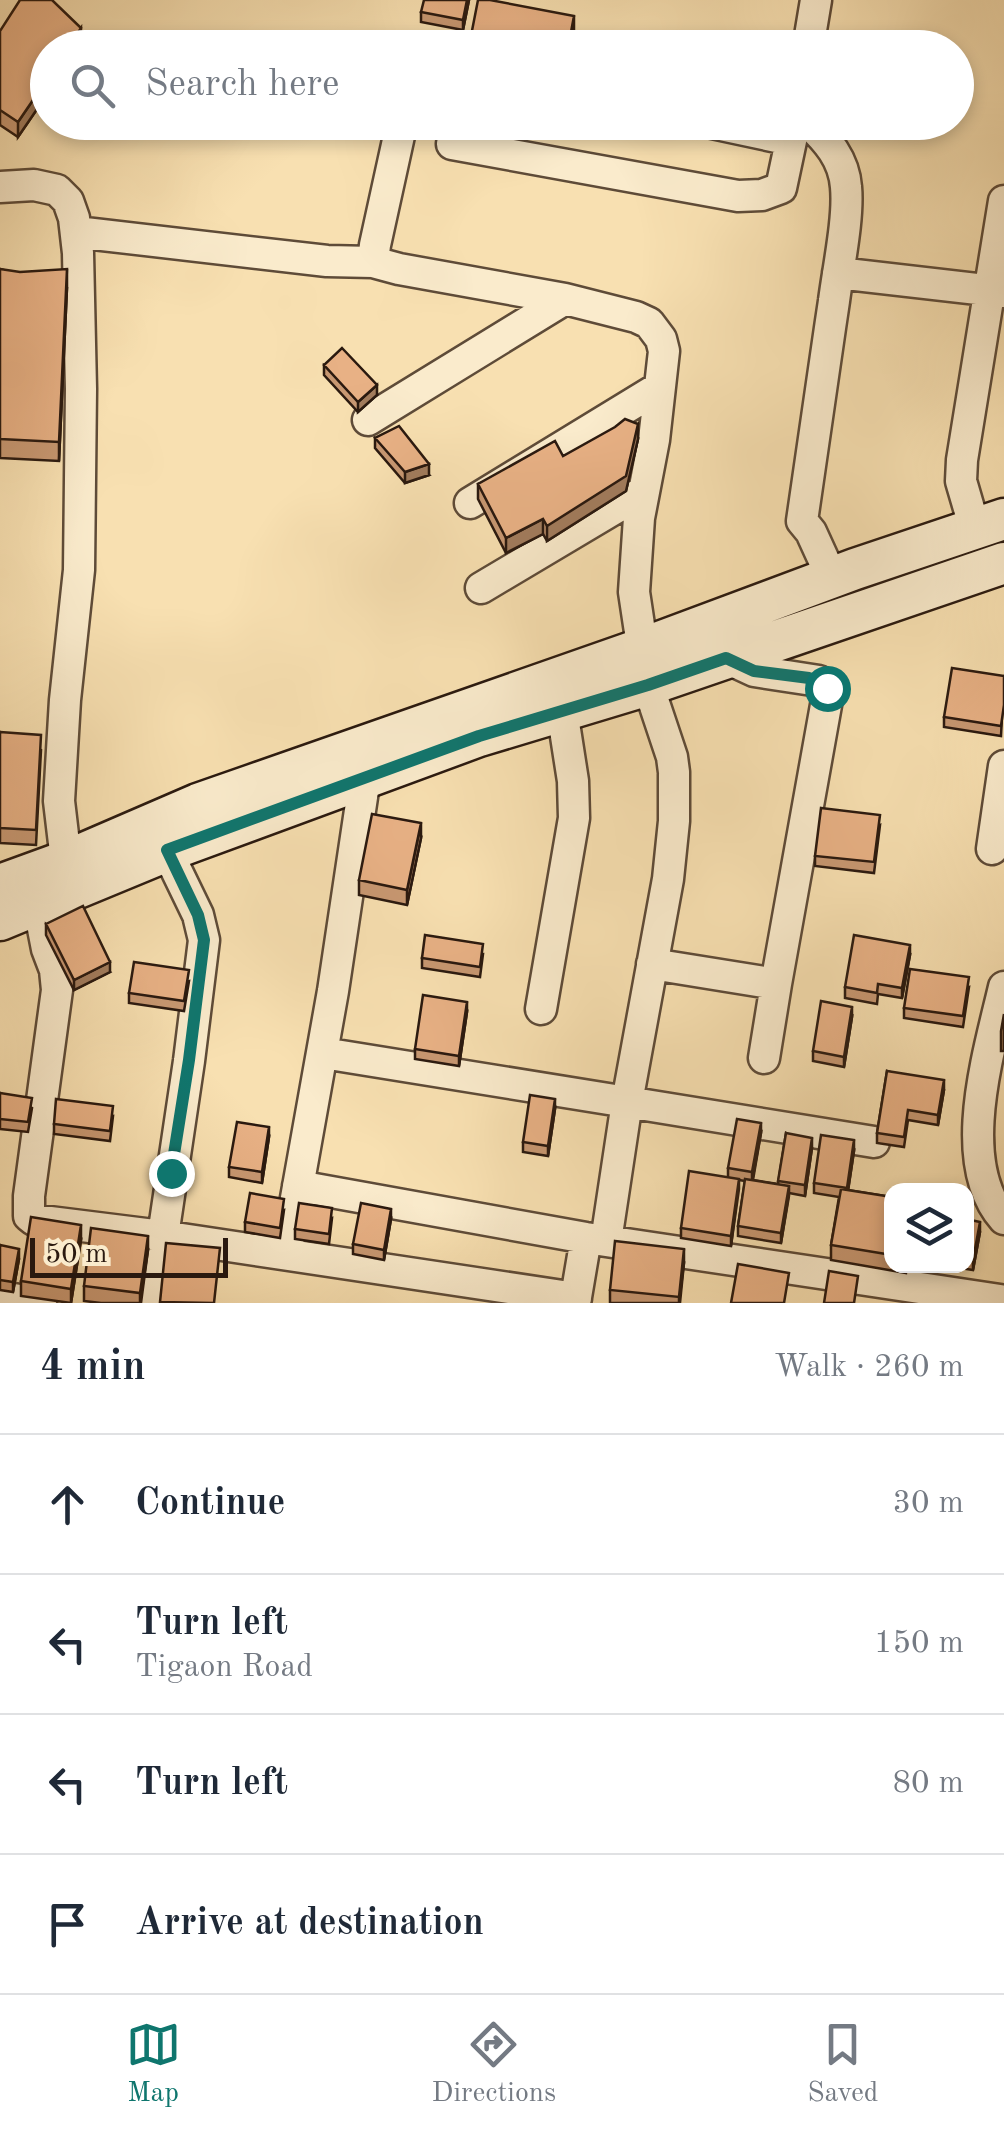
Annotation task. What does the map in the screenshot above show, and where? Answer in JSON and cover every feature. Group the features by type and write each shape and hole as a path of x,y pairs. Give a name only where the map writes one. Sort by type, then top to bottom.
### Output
{"street":[{"path":"811,30 816,0"},
{"path":"373,262 398,140"},
{"path":"452,144 738,196 762,195 781,188 795,140"},
{"path":"826,140 844,172 846,188 838,273 802,521 832,578"},
{"path":"0,187 34,184 57,190 68,202 76,232 80,350 76,616 65,700 59,801 31,890 57,990 29,1216 39,1221 286,1254 575,1301 596,1239 627,1102 668,879 675,797 672,756 644,667 634,592 634,563 664,351 656,330 636,317 566,299 373,262 311,259 76,232"},
{"path":"31,890 198,804 479,736 560,694 644,667 832,578 990,524 964,493 961,470 997,291 1004,201"},
{"path":"838,273 997,291"},
{"path":"368,420 566,299"},
{"path":"470,502 660,388"},
{"path":"481,588 644,490"},
{"path":"644,667 726,658 1004,562"},
{"path":"726,658 754,671 819,682 828,694 764,1058"},
{"path":"541,1009 574,818 573,781 560,694"},
{"path":"31,890 167,850 364,762"},
{"path":"286,1254 322,1053 364,762"},
{"path":"992,849 1004,766"},
{"path":"153,1303 204,940 198,915 167,850"},
{"path":"652,964 776,984"},
{"path":"1004,987 978,1108 983,1178 994,1208 1004,1219"},
{"path":"322,1053 874,1142"},
{"path":"298,1186 596,1239 1000,1300"},
{"path":"0,1297 41,1303"}],"building":[{"path":"20,0 52,0 81,28 30,30 30,104 18,122 0,110 0,31"},
{"path":"424,0 467,0 463,20 421,12"},
{"path":"478,0 574,16 571,30 472,30"},
{"path":"0,269 67,269 59,442 0,439"},
{"path":"342,348 377,385 358,402 324,365"},
{"path":"625,419 638,424 626,476 547,526 543,519 506,538 478,484 555,441 563,456"},
{"path":"399,426 429,464 405,472 375,438"},
{"path":"952,668 1004,676 1001,726 944,717"},
{"path":"0,732 41,735 36,830 0,828"},
{"path":"821,808 880,815 874,862 815,856"},
{"path":"372,814 421,823 407,890 359,880"},
{"path":"83,906 110,962 74,980 46,924"},
{"path":"425,935 483,944 480,967 422,958"},
{"path":"854,935 910,945 902,988 878,984 877,993 845,987"},
{"path":"134,962 189,970 184,1001 129,993"},
{"path":"910,969 969,977 963,1016 904,1008"},
{"path":"423,995 467,1002 459,1056 415,1049"},
{"path":"821,1001 852,1007 844,1057 813,1051"},
{"path":"887,1071 944,1080 938,1115 908,1110 904,1137 877,1133"},
{"path":"0,1093 32,1098 28,1122 0,1119"},
{"path":"530,1095 555,1099 548,1146 523,1142"},
{"path":"56,1099 113,1106 110,1131 54,1124"},
{"path":"737,1119 761,1123 752,1172 728,1168"},
{"path":"237,1122 269,1127 262,1172 229,1167"},
{"path":"786,1133 812,1138 805,1185 778,1181"},
{"path":"821,1135 854,1140 847,1188 814,1183"},
{"path":"689,1171 739,1179 731,1236 681,1228"},
{"path":"745,1179 789,1186 781,1233 738,1226"},
{"path":"841,1189 884,1196 884,1254 831,1245"},
{"path":"250,1193 284,1199 280,1228 245,1222"},
{"path":"299,1203 332,1208 329,1234 295,1229"},
{"path":"361,1203 391,1209 384,1250 353,1244"},
{"path":"31,1217 81,1225 71,1289 21,1281"},
{"path":"974,1221 980,1222 974,1255"},
{"path":"91,1228 148,1236 140,1293 84,1286"},
{"path":"615,1241 684,1249 679,1297 610,1290"},
{"path":"166,1243 220,1248 214,1303 160,1302"},
{"path":"0,1245 19,1249 13,1282 0,1280"},
{"path":"738,1264 789,1273 784,1303 731,1303"},
{"path":"829,1271 858,1276 854,1303 824,1303"}],"route":[{"path":"171,1173 204,940 198,915 167,850 479,736 726,658 754,671 809,678 827,688"}]}
